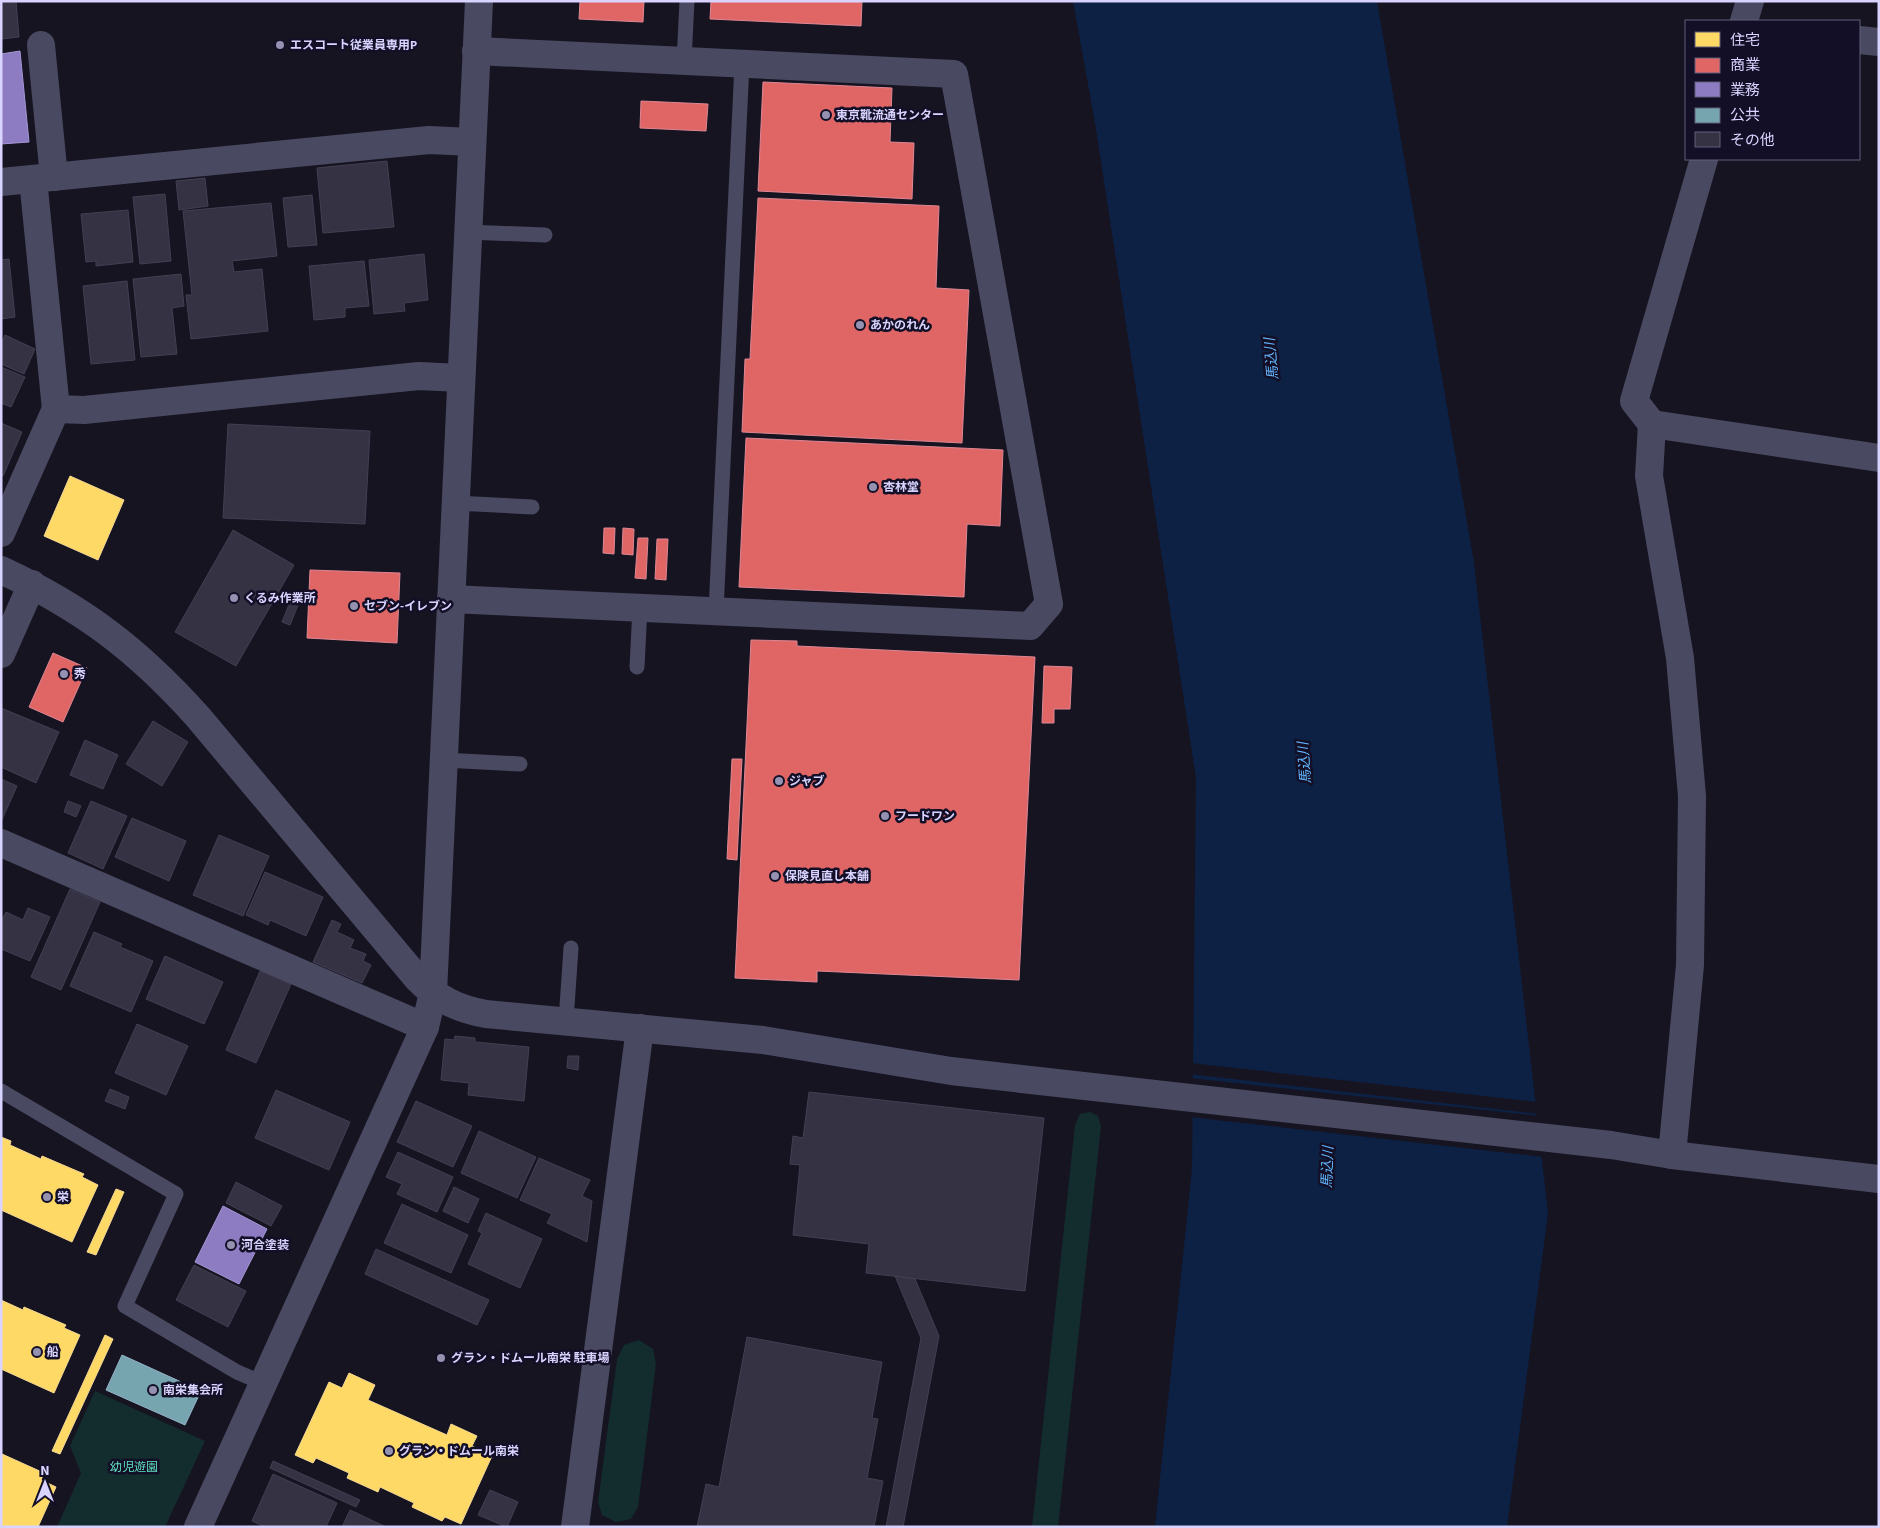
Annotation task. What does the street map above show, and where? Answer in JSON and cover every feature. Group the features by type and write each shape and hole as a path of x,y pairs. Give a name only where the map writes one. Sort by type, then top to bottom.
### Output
{"street":[{"path":"198,1527 425,1028 433,993 479,1"},
{"path":"1744,20 1750,1"},
{"path":"1860,40 1879,42"},
{"path":"1,533 56,409 44,178 41,45"},
{"path":"451,599 1030,626 1050,604 954,74 476,52"},
{"path":"1,182 430,140 472,142"},
{"path":"1672,1155 1690,964 1692,796 1680,658 1649,476 1652,424 1634,401 1704,160"},
{"path":"56,409 84,410 418,376 461,378"},
{"path":"1652,424 1879,458"},
{"path":"1,570 32,584 68,604 104,628 138,655 169,685 418,978 433,993 455,1006 470,1011 763,1040 951,1071 1611,1145 1672,1155 1879,1179"},
{"path":"1,654 32,584"},
{"path":"1,843 425,1028"},
{"path":"575,1527 640,1028"}],"lane":[{"path":"684,61 687,1"},
{"path":"716,611 742,64"},
{"path":"468,232 545,235"},
{"path":"456,503 532,507"},
{"path":"637,667 640,608"},
{"path":"443,760 520,764"},
{"path":"566,1021 571,948"},
{"path":"1,1091 176,1194 125,1306 237,1372 263,1383"}],"green space":[{"path":"1090,1112 1098,1116 1101,1126 1058,1527 1032,1527 1075,1125 1080,1114"},
{"path":"639,1340 653,1349 656,1364 638,1507 631,1519 616,1522 602,1515 598,1502 617,1359 624,1345"},
{"name":"幼児遊園","path":"95,1391 205,1441 165,1527 57,1527 81,1473 70,1446"}],"water":[{"name":"馬込川","path":"1073,1 1377,1 1474,563 1548,1213 1507,1527 1155,1527 1192,1169 1196,778 1095,123"}],"pier":[{"path":"1191,1063 1538,1102 1539,1114 1190,1074"},
{"path":"1190,1078 1539,1116 1544,1157 1190,1117"}],"building: 住宅":[{"path":"70,476 124,500 98,560 44,536"},
{"name":"栄","path":"1,1137 11,1141 10,1145 41,1159 42,1156 84,1174 82,1177 98,1185 72,1242 1,1210"},
{"path":"116,1189 124,1192 96,1255 87,1252"},
{"name":"船","path":"1,1300 23,1310 24,1307 66,1325 64,1328 80,1335 54,1393 1,1369"},
{"path":"105,1335 113,1339 60,1454 52,1451"},
{"name":"グラン・ドムール南栄","path":"349,1373 375,1385 368,1400 447,1435 451,1424 477,1436 472,1446 492,1456 461,1524 445,1517 442,1521 412,1507 414,1503 380,1487 378,1492 347,1478 349,1473 316,1458 313,1463 295,1455 329,1382 342,1388"},
{"path":"2,1454 44,1473 41,1480 56,1487 38,1527 1,1527"}],"building: 商業":[{"path":"580,1 644,1 643,22 579,19"},
{"path":"711,1 862,1 861,26 710,19"},
{"name":"東京靴流通センター","path":"763,82 892,88 890,142 914,143 912,199 758,191"},
{"path":"641,101 708,104 706,131 640,128"},
{"name":"あかのれん","path":"758,198 939,206 936,288 969,290 962,443 742,432 745,359 750,359"},
{"name":"杏林堂","path":"746,438 1003,450 1000,526 967,524 964,597 739,587"},
{"path":"604,528 615,528 614,554 603,553"},
{"path":"623,528 634,529 633,555 622,554"},
{"path":"638,538 648,538 646,579 635,578"},
{"path":"657,539 668,539 666,580 655,579"},
{"name":"セブン-イレブン","path":"310,570 400,573 397,643 307,638"},
{"name":"フードワン","path":"751,640 797,641 797,646 1035,657 1019,980 817,971 817,982 735,978"},
{"path":"53,653 87,668 63,722 29,707"},
{"path":"1044,666 1072,667 1070,709 1054,709 1054,723 1042,723"},
{"path":"732,759 742,759 737,860 727,859"}],"building: 業務":[{"path":"20,51 29,142 1,144 1,54"},
{"path":"223,1206 267,1229 239,1284 195,1262"}],"building: 公共":[{"name":"南栄集会所","path":"122,1355 201,1391 185,1425 106,1390"}],"building: その他":[{"path":"1,1 16,1 19,37 1,39"},
{"path":"387,161 394,227 323,233 317,168"},
{"path":"205,178 208,206 179,210 176,181"},
{"path":"165,194 171,261 140,264 133,197"},
{"path":"312,195 317,245 288,247 283,198"},
{"path":"271,203 277,256 232,261 234,272 262,269 268,331 191,339 186,295 192,295 183,211"},
{"path":"128,210 133,262 96,266 96,261 86,262 81,214"},
{"path":"424,254 428,300 404,303 405,311 374,314 369,260"},
{"path":"9,259 15,317 1,319 1,260"},
{"path":"364,261 369,306 345,308 345,317 314,320 309,266"},
{"path":"181,274 184,306 172,308 177,354 141,357 133,279"},
{"path":"127,281 135,360 91,364 83,286"},
{"path":"5,335 35,349 24,374 1,364 1,345"},
{"path":"1,367 25,377 11,407 1,403"},
{"path":"1,423 22,432 3,476 1,475"},
{"path":"228,424 370,431 365,524 223,518"},
{"name":"くるみ作業所","path":"233,530 294,565 236,666 175,632"},
{"path":"292,597 300,600 290,625 282,622"},
{"path":"1,708 59,732 36,783 1,767"},
{"path":"153,721 188,742 162,786 126,764"},
{"path":"85,740 118,755 103,789 70,775"},
{"path":"1,779 17,786 1,822"},
{"path":"68,801 81,806 76,817 64,812"},
{"path":"91,801 127,816 103,869 68,853"},
{"path":"132,818 186,841 169,881 115,857"},
{"path":"219,835 269,856 243,916 193,895"},
{"path":"265,872 323,897 306,936 270,920 268,925 246,915"},
{"path":"70,889 100,902 61,990 31,977"},
{"path":"28,908 50,917 30,961 1,949 1,922 6,912 23,920"},
{"path":"332,920 341,924 337,932 354,940 350,948 366,954 363,961 371,965 362,983 313,962"},
{"path":"94,932 122,944 120,947 153,961 131,1012 70,986"},
{"path":"165,956 223,982 204,1024 146,999"},
{"path":"260,971 291,984 256,1063 226,1050"},
{"path":"137,1024 188,1046 166,1095 115,1073"},
{"path":"455,1036 475,1038 475,1042 529,1047 524,1101 468,1095 469,1083 441,1080 445,1039 454,1040"},
{"path":"568,1056 579,1056 578,1070 567,1068"},
{"path":"110,1089 129,1097 125,1109 105,1101"},
{"path":"276,1090 350,1122 329,1170 255,1138"},
{"path":"809,1092 1044,1118 1025,1291 866,1273 869,1244 793,1235 800,1165 790,1164 793,1136 803,1138"},
{"path":"416,1101 472,1126 453,1167 397,1142"},
{"path":"479,1131 536,1157 517,1198 461,1173"},
{"path":"398,1152 453,1177 437,1212 397,1194 402,1184 386,1177"},
{"path":"539,1158 590,1180 582,1196 592,1201 587,1242 547,1223 552,1214 520,1200"},
{"path":"236,1182 282,1206 271,1226 226,1203"},
{"path":"454,1187 479,1199 468,1223 443,1211"},
{"path":"402,1204 468,1235 451,1273 384,1243"},
{"path":"486,1213 542,1239 520,1288 468,1264 482,1233 478,1231"},
{"path":"376,1249 489,1300 477,1325 365,1274"},
{"path":"194,1265 246,1291 228,1327 176,1300"},
{"path":"895,1276 915,1279 939,1336 903,1527 886,1527 921,1338"},
{"path":"747,1337 882,1362 872,1418 878,1419 867,1478 883,1481 874,1527 697,1527 706,1484 719,1487"},
{"path":"273,1461 360,1500 356,1507 270,1468"},
{"path":"273,1474 337,1503 326,1527 265,1527 252,1521"},
{"path":"490,1490 518,1502 507,1527 478,1515"},
{"path":"350,1510 386,1527 342,1527"}],"place":[{"name":"エスコート従業員専用P","path":"280,45"},
{"name":"東京靴流通センター","path":"826,115"},
{"name":"あかのれん","path":"860,325"},
{"name":"杏林堂","path":"873,487"},
{"name":"くるみ作業所","path":"234,598"},
{"name":"セブン-イレブン","path":"354,606"},
{"name":"秀","path":"64,674"},
{"name":"ジャブ","path":"779,781"},
{"name":"フードワン","path":"885,816"},
{"name":"保険見直し本舗","path":"775,876"},
{"name":"栄","path":"47,1197"},
{"name":"河合塗装","path":"231,1245"},
{"name":"船","path":"37,1352"},
{"name":"グラン・ドムール南栄 駐車場","path":"441,1358"},
{"name":"南栄集会所","path":"153,1390"},
{"name":"グラン・ドムール南栄","path":"389,1451"}]}
